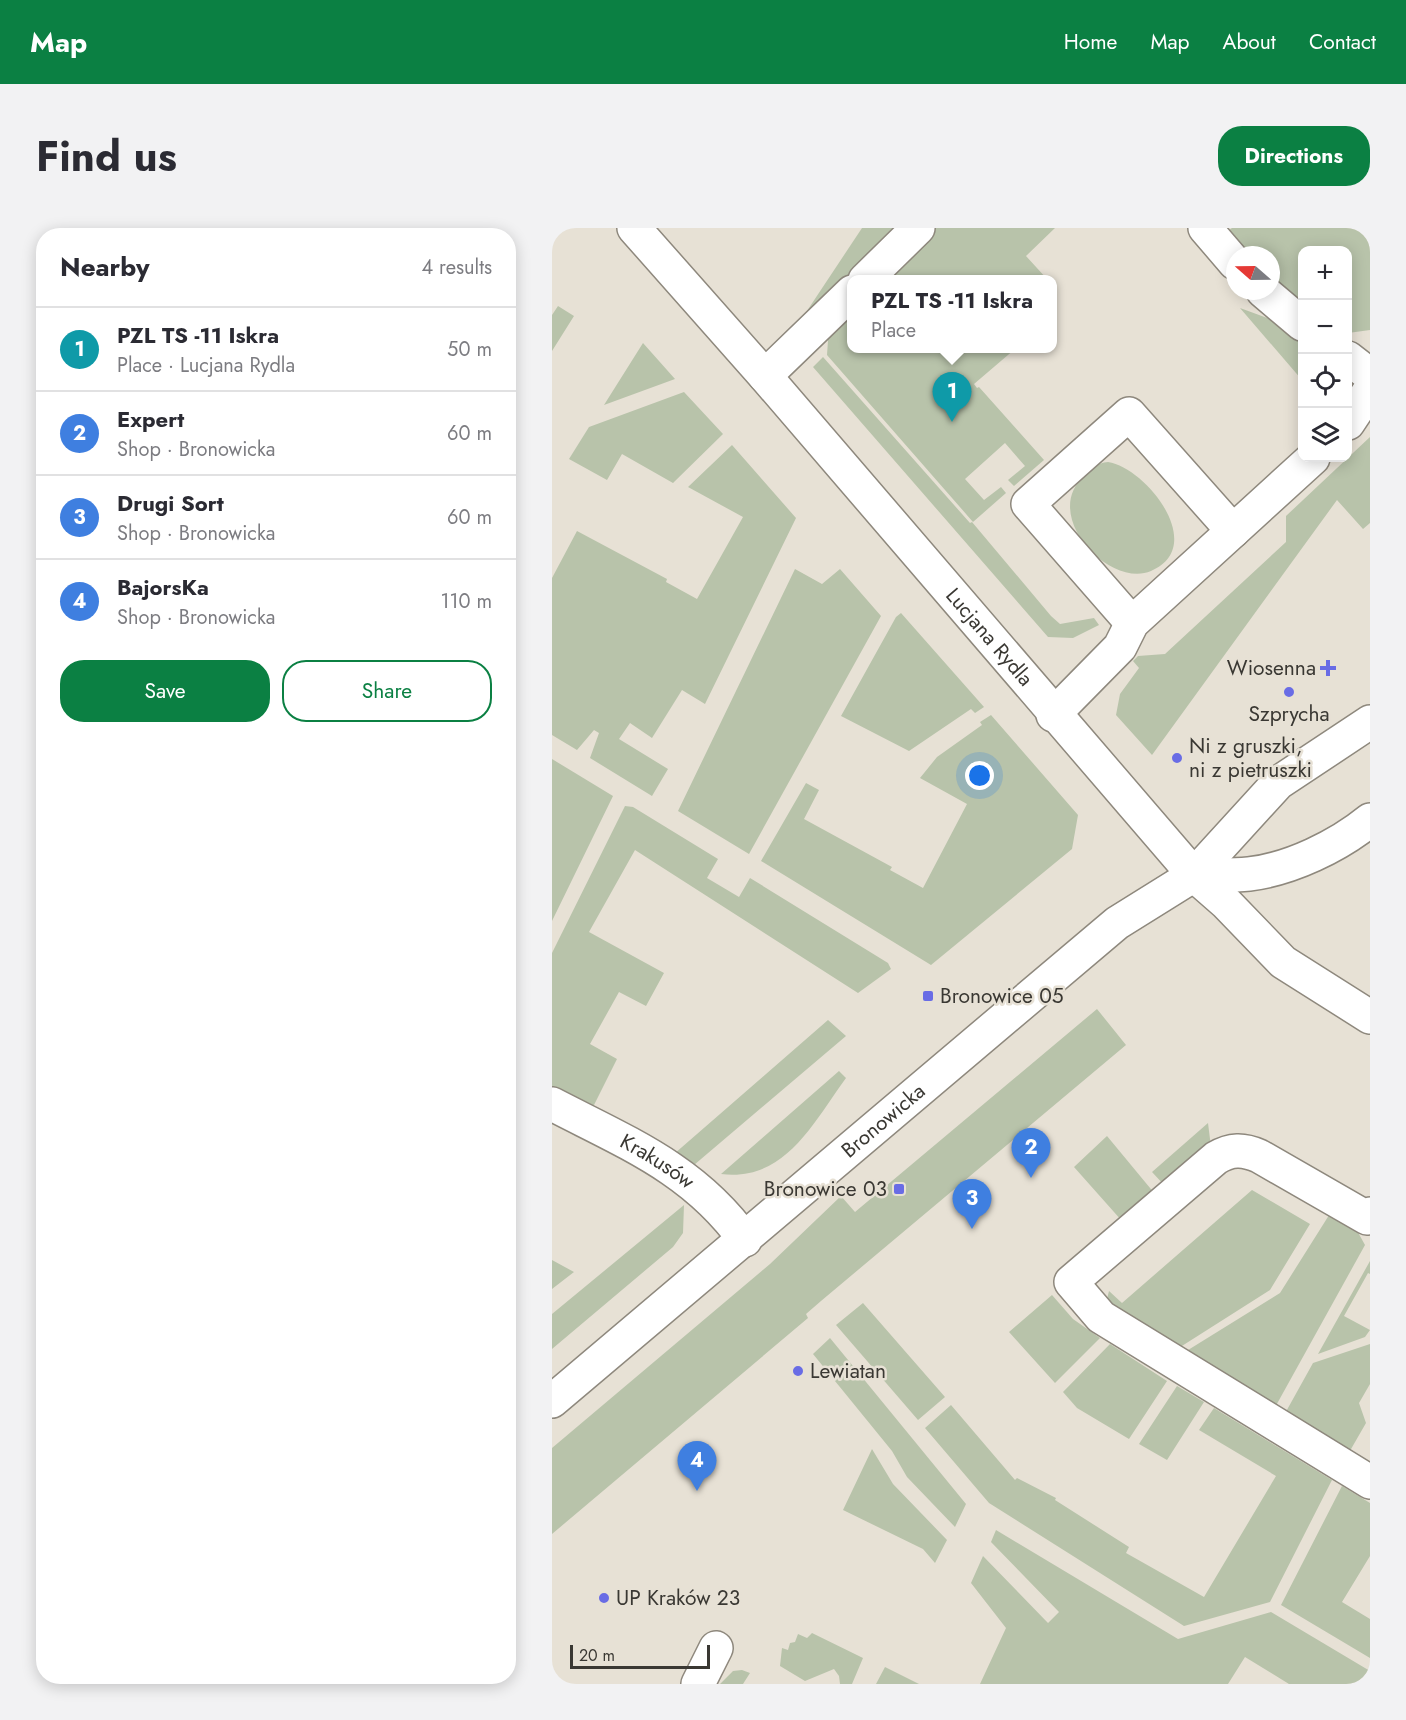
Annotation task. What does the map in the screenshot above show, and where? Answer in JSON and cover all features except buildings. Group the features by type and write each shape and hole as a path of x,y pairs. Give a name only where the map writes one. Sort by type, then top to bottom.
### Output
{"street":[{"path":"868,275 918,228"},
{"path":"1205,228 1226,252"},
{"name":"Lucjana Rydla","path":"639,230 1053,714 1194,875 1226,903 1283,962 1370,1017"},
{"path":"765,376 847,297"},
{"path":"1274,300 1298,321"},
{"path":"1352,362 1370,375"},
{"path":"1352,416 1370,390"},
{"path":"1132,623 1028,504 1129,414 1233,531"},
{"path":"1053,714 1120,647 1132,623 1309,462"},
{"name":"Bronowicka","path":"552,1401 1111,928 1194,875 1278,783 1370,722"},
{"path":"1194,875 1250,874 1292,863 1353,834 1370,820"},
{"name":"Krakusów","path":"552,1104 678,1171 715,1202 745,1240"},
{"path":"1369,1217 1259,1156 1249,1152 1232,1151 1216,1158 1071,1282 1101,1317 1370,1482"},
{"path":"698,1684 716,1648"}],"green space":[{"path":"862,228 903,228 854,275 847,275 847,282 789,338"},
{"path":"931,228 1055,228 1026,256 1043,275 883,275"},
{"path":"1232,228 1370,228 1370,330 1352,332 1352,246 1298,246 1298,305 1280,289 1280,246 1242,246 1229,230"},
{"path":"558,306 574,316 552,351 552,315"},
{"path":"1240,308 1281,323 1298,334 1298,375"},
{"path":"847,309 847,353 1010,353 974,384 1044,460 1014,486 1008,480 1025,466 1005,443 965,479 984,500 1001,487 1006,493 973,522 827,355 829,326"},
{"path":"643,343 675,379 604,405"},
{"path":"823,357 970,523 972,522 1051,616 1060,624 1094,618 1099,625 1073,638 1048,637 813,367"},
{"path":"684,392 723,434 673,483 622,454 607,480 569,459 589,427"},
{"path":"1370,437 1370,523 1363,529 1337,500 1152,755 1116,715 1120,694 1139,668 1133,661 1138,656 1165,654 1286,542 1286,516 1343,462 1352,462 1352,454"},
{"path":"732,445 796,518 705,704 682,690 652,738 630,723 619,739 668,769 652,796 590,758 599,733 594,730 577,750 552,735 552,578 577,531 667,579 666,582 697,599 743,517 688,487"},
{"path":"1108,462 1123,467 1139,478 1166,510 1173,528 1174,545 1167,560 1151,571 1135,574 1117,569 1100,559 1085,545 1075,528 1070,509 1073,491 1092,468"},
{"path":"795,569 822,584 840,569 881,616 749,854 678,811"},
{"path":"901,613 984,707 975,713 971,709 909,751 841,716 896,617"},
{"path":"991,715 1078,815 1072,849 931,965 761,861 806,783 819,790 804,819 892,867 890,870 923,888 967,804 920,778 937,757 982,725 980,722"},
{"path":"552,759 613,796 552,921"},
{"path":"625,806 633,807 718,859 707,878 739,897 750,878 888,963 891,969 858,993 635,850 589,932 664,973 646,1006 619,992 590,1044 617,1059 592,1109 552,1088 552,953"},
{"path":"1097,1009 1126,1045 821,1301 806,1314 808,1318 552,1534 552,1448 770,1264 841,1196 855,1212"},
{"path":"828,1020 846,1036 694,1165 674,1154"},
{"path":"839,1071 846,1078 795,1146 780,1159 763,1169 743,1174 721,1174"},
{"path":"1208,1123 1211,1147 1165,1186 1152,1172"},
{"path":"1107,1136 1155,1194 1122,1221 1074,1167"},
{"path":"1252,1190 1310,1224 1270,1290 1174,1351 1105,1307 1109,1291 1122,1303"},
{"path":"684,1205 683,1233 673,1247 552,1349 552,1314"},
{"path":"1331,1212 1355,1227 1365,1245 1273,1411 1180,1355 1280,1293"},
{"path":"552,1260 574,1272 552,1289"},
{"path":"1370,1261 1370,1274 1368,1273 1344,1316 1370,1330 1365,1337 1318,1354"},
{"path":"1052,1295 1073,1319 1100,1338 1055,1383 1009,1332"},
{"path":"863,1303 945,1397 918,1420 836,1325"},
{"path":"830,1338 966,1504 955,1527 907,1477 892,1451 813,1354"},
{"path":"1110,1344 1167,1381 1129,1439 1077,1408 1063,1392"},
{"path":"1370,1344 1370,1384 1359,1403 1366,1423 1347,1456 1283,1417 1313,1363"},
{"path":"1177,1386 1204,1402 1167,1460 1139,1444"},
{"path":"951,1405 1015,1480 1017,1478 1056,1498 1055,1500 1129,1547 1126,1553 1204,1597 1276,1476 1199,1430 1214,1408 1332,1480 1270,1602 1184,1626 989,1503 925,1428"},
{"path":"872,1449 893,1484 947,1540 935,1563 923,1549 843,1510"},
{"path":"1342,1486 1370,1503 1370,1556 1342,1602 1370,1619 1370,1658 1281,1605"},
{"path":"996,1530 1178,1639 1271,1612 1370,1671 1370,1684 1289,1684 1245,1657 1228,1684 980,1684 1006,1628 971,1583 983,1556 1048,1623 1059,1612 991,1542"},
{"path":"812,1633 863,1658 852,1684 840,1684 839,1676 834,1669 805,1681 780,1666 782,1648 788,1650 790,1643 795,1642 798,1634 807,1638"},
{"path":"885,1667 919,1684 876,1684"},
{"path":"742,1670 750,1673 743,1684 720,1684 733,1671"}],"place":[{"name":"PZL TS -11 Iskra","path":"952,422"},
{"name":"Wiosenna","path":"1328,668"},
{"name":"Szprycha","path":"1289,692"},
{"name":"Ni z gruszki, ni z pietruszki","path":"1177,758"},
{"name":"Bronowice 05","path":"928,996"},
{"name":"Expert","path":"1031,1178"},
{"name":"Bronowice 03","path":"899,1189"},
{"name":"Drugi Sort","path":"972,1229"},
{"name":"Lewiatan","path":"798,1371"},
{"name":"BajorsKa","path":"697,1491"},
{"name":"UP Kraków 23","path":"604,1598"}]}
